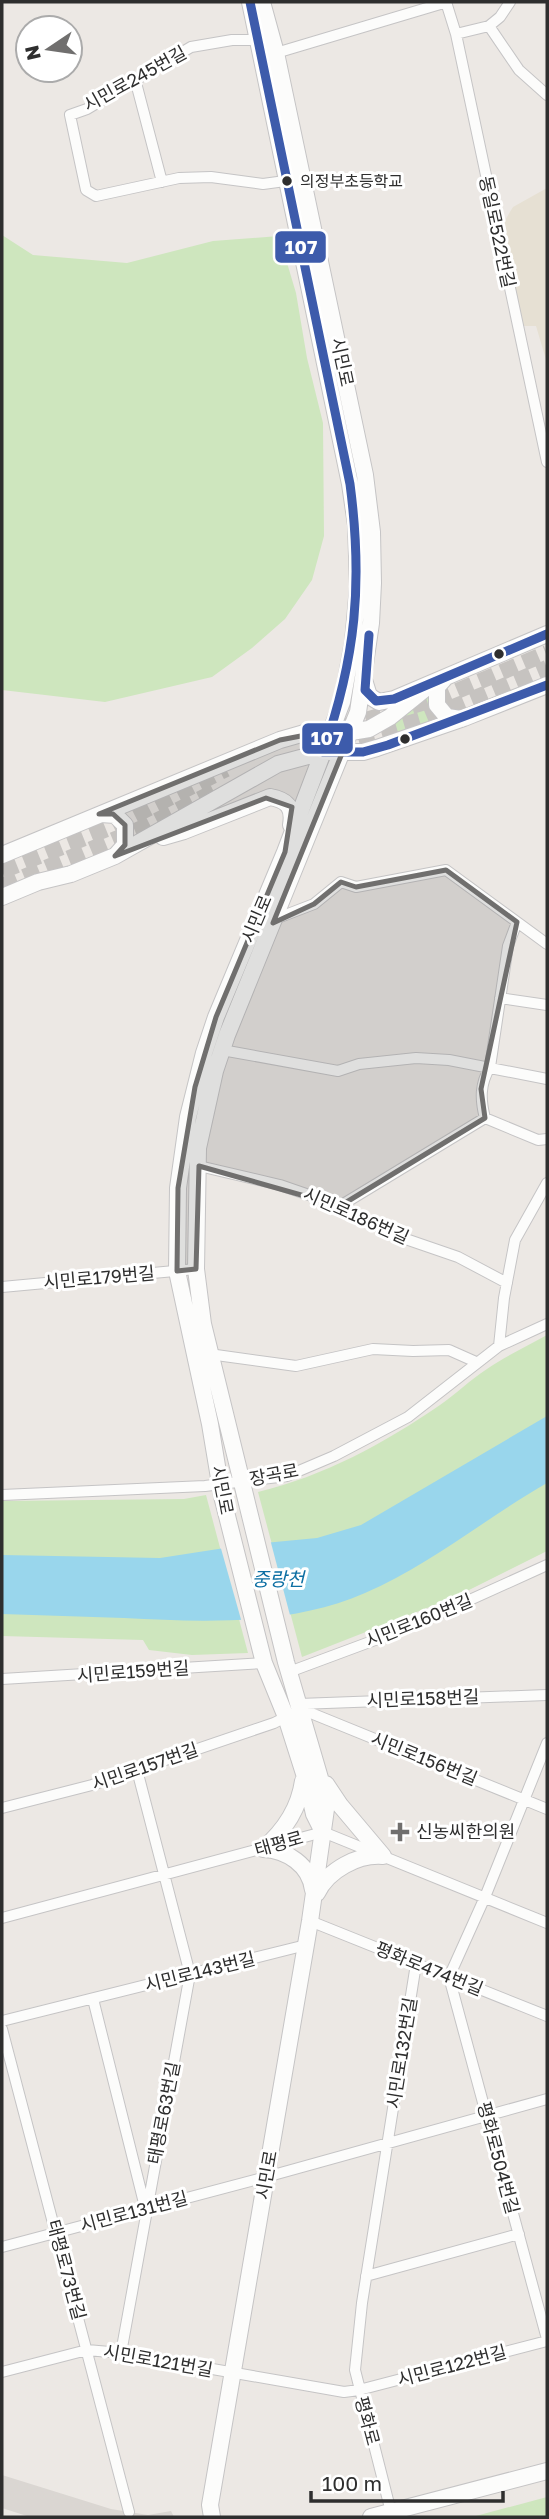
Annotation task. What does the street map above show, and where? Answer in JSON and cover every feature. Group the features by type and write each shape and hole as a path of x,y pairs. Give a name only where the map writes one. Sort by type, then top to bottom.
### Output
{"street":[{"name":"시민로","path":"212,2517 210,2505 314,1898 327,1802 311,1774 217,1376 209,1354 196,1269 199,1140 222,1050 358,712 371,623 373,557 365,475 269,44 250,2"},
{"name":"시민로","path":"262,2 285,181 350,484 356,525 358,587 355,631 342,702 204,1052 188,1117 178,1188 177,1271 210,1424 221,1490 264,1663 295,1710"},
{"name":"시민로245번길","path":"285,181 263,184 201,177 162,182 96,197 86,190 70,114 87,109 191,47 232,40 269,44 446,2"},
{"name":"동일로522번길","path":"446,2 456,34 547,462"},
{"path":"456,34 489,26 500,17 510,2"},
{"path":"489,26 519,70 547,95"},
{"path":"135,79 162,182"},
{"path":"365,668 365,690 376,701 394,699 547,634"},
{"path":"446,676 437,687 437,705 447,717 464,718"},
{"path":"2,855 280,740 311,731 351,732 369,729 380,724 431,684"},
{"path":"115,856 263,772 290,761 323,752 363,752 377,748 464,718 547,685"},
{"path":"2,897 38,882 71,874 270,797 283,800 292,810 285,852"},
{"path":"99,814 115,815 125,825 125,845 115,856"},
{"path":"275,919 314,904 341,882 356,887 446,870 547,944"},
{"path":"485,1118 481,1089 490,1067 508,946 517,922"},
{"path":"500,998 547,1005"},
{"path":"222,1050 338,1071 359,1064 416,1058 449,1060 547,1079"},
{"path":"485,1118 538,1140 547,1139"},
{"path":"340,1206 485,1118"},
{"name":"시민로186번길","path":"199,1166 280,1185 340,1206 394,1235 458,1257 507,1283"},
{"path":"499,1346 515,1240 547,1183"},
{"name":"시민로179번길","path":"2,1287 196,1269"},
{"name":"장곡로","path":"2,1495 221,1490 288,1476 334,1456 408,1417 499,1346 547,1324"},
{"path":"209,1354 296,1366 373,1349 449,1350 476,1362"},
{"name":"시민로160번길","path":"287,1667 410,1627 547,1565"},
{"name":"시민로159번길","path":"2,1679 264,1663"},
{"name":"시민로158번길","path":"295,1710 547,1695"},
{"name":"시민로157번길","path":"2,1808 92,1785 137,1770 274,1723 295,1710"},
{"name":"시민로156번길","path":"295,1710 547,1809"},
{"path":"449,1977 485,1897 547,1743"},
{"name":"태평로63번길","path":"121,2353 190,1974 137,1770"},
{"path":"263,1849 287,1822 311,1774 383,1856"},
{"name":"태평로","path":"2,1918 323,1832 547,1923"},
{"path":"263,1849 280,1851 304,1867 313,1884 314,1898"},
{"path":"314,1898 325,1880 352,1862 371,1855 383,1856"},
{"name":"평화로474번길","path":"310,1921 547,2016"},
{"name":"시민로143번길","path":"2,2021 306,1945"},
{"name":"시민로132번길","path":"388,2143 416,1964"},
{"name":"평화로504번길","path":"449,1977 547,2340"},
{"path":"93,1999 146,2209"},
{"name":"태평로73번길","path":"2,2029 129,2512"},
{"path":"267,2177 547,2099"},
{"path":"388,2143 366,2276 519,2234"},
{"name":"시민로131번길","path":"2,2247 267,2177"},
{"name":"평화로","path":"366,2276 355,2370 391,2512"},
{"name":"시민로122번길","path":"232,2374 344,2392 547,2340"},
{"name":"시민로121번길","path":"2,2372 87,2350 121,2353 232,2374"},
{"path":"201,2517 218,2457"},
{"path":"218,2457 216,2500 221,2517"},
{"path":"371,2517 547,2471"}],"highlighted area":[{"path":"332,730 323,752 343,751 273,923 314,904 341,882 356,887 446,870 517,922 481,1089 485,1118 340,1206 199,1166 196,1269 177,1271 178,1188 195,1087 216,1017 285,852 292,807 266,798 115,856 125,845 125,825 113,814 99,814 280,740"}],"shaded area":[{"path":"547,188 547,363 536,326 523,326 501,227 513,207"},
{"path":"2,2475 111,2509 148,2515 171,2511 174,2517 30,2517 2,2508"}],"green space":[{"path":"2,235 33,255 127,263 213,241 279,236 296,293 307,358 323,423 324,536 312,580 285,619 252,648 212,677 105,702 2,690"},
{"path":"428,695 438,719 384,736 383,730"},
{"path":"547,1335 547,1551 455,1597 302,1657 258,1492 330,1468 375,1445 440,1405 494,1364"},
{"path":"206,1495 248,1653 192,1655 149,1650 143,1640 2,1636 2,1501 184,1499"},
{"path":"547,2497 547,2517 472,2517"}],"water":[{"name":"중랑천","path":"547,1416 547,1483 412,1569 389,1582 336,1604 277,1616 216,1621 2,1614 2,1555 160,1558 244,1545 317,1538 361,1525"}],"pier":[{"path":"270,1539 291,1619 242,1623 220,1545"}],"tunnel":[{"path":"343,727 445,696 547,653"},
{"path":"335,745 427,718 547,668"},
{"path":"2,871 112,827 226,769"},
{"path":"2,886 140,829 220,789"}],"transit line":[{"name":"107","path":"250,2 350,484 354,520 354,620 343,684 323,752 363,752 388,745 547,685"},
{"name":"107","path":"369,635 365,690 376,701 394,699 547,634"}],"place":[{"name":"의정부초등학교","path":"287,181"},
{"name":"신농씨한의원","path":"400,1832"}]}
